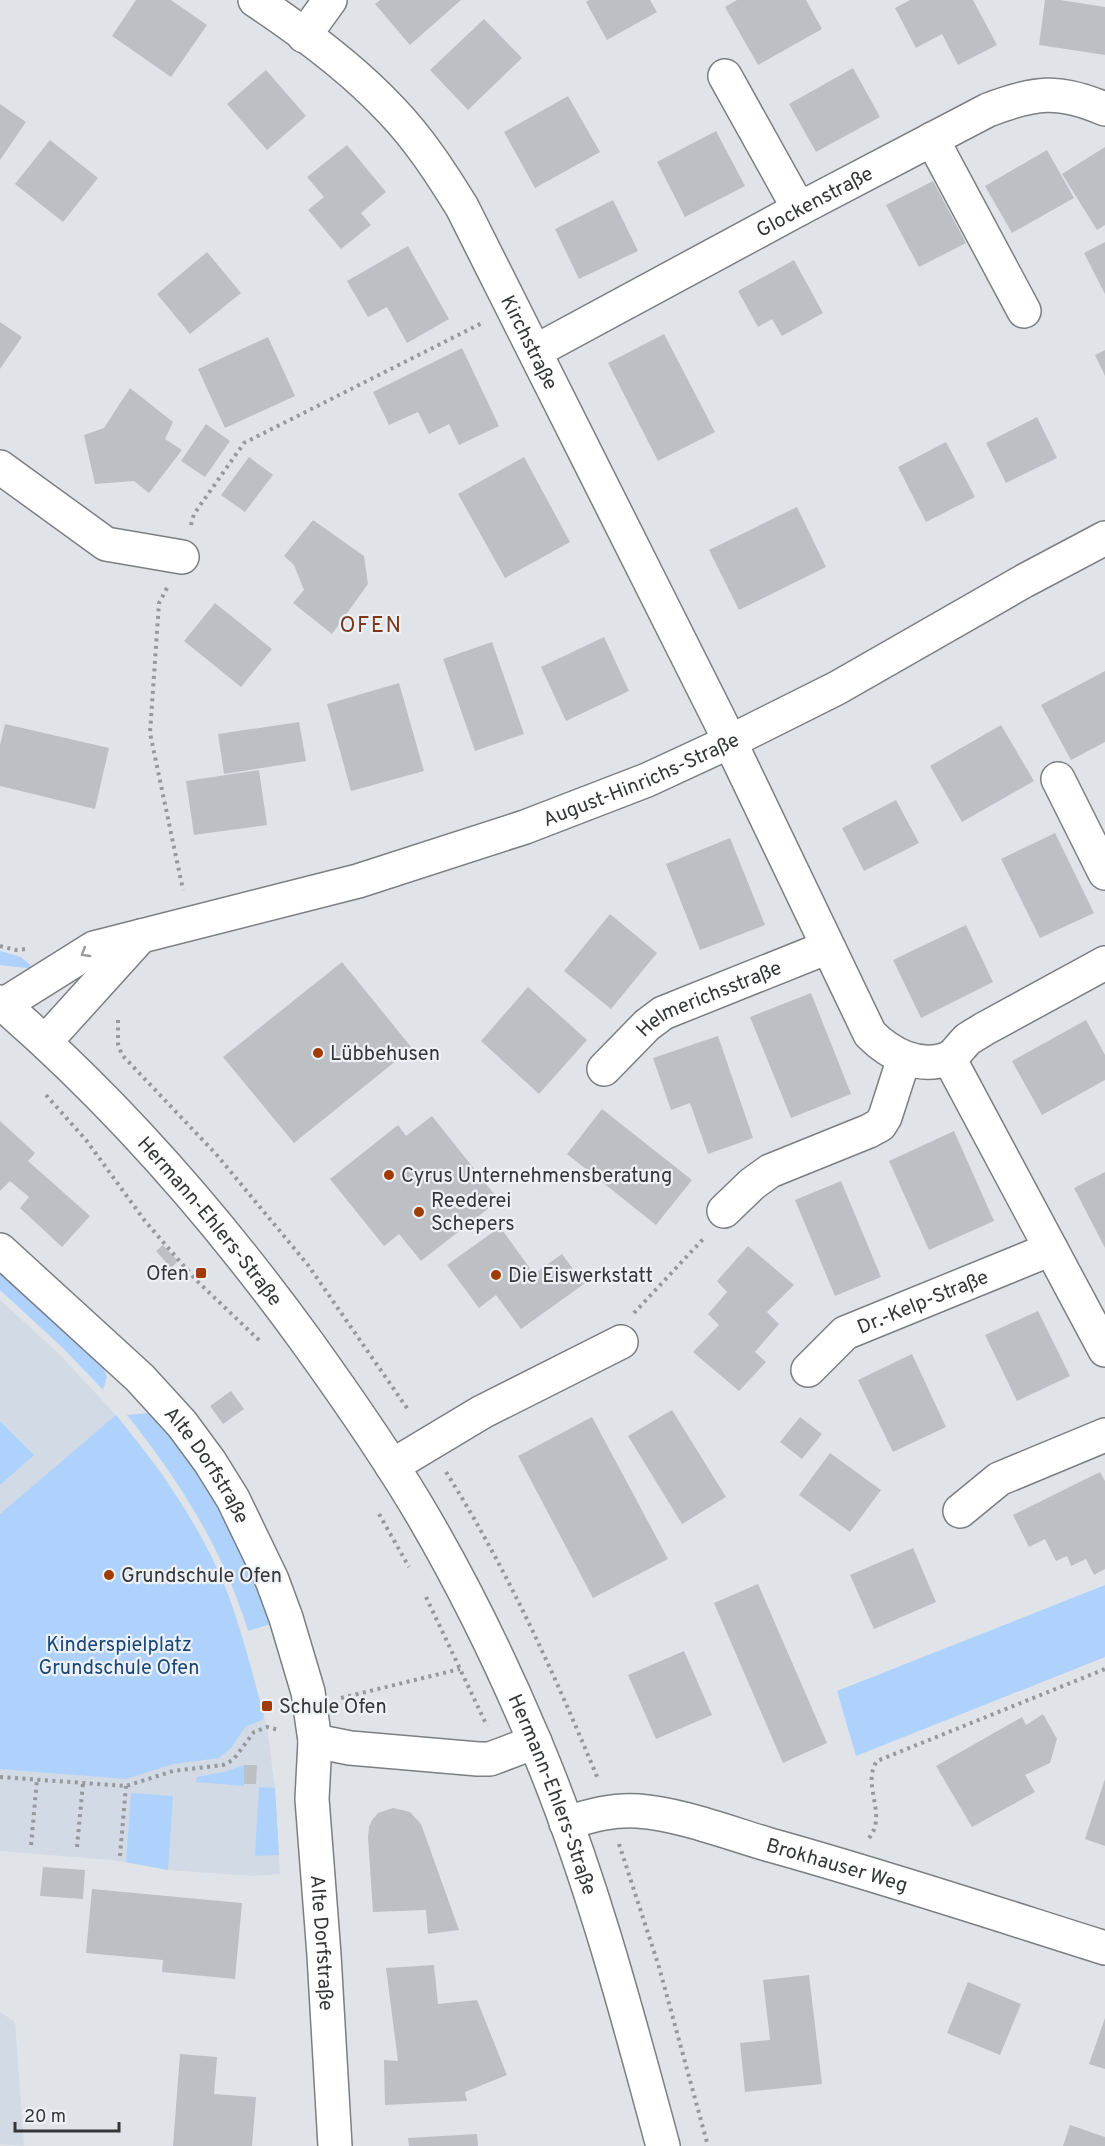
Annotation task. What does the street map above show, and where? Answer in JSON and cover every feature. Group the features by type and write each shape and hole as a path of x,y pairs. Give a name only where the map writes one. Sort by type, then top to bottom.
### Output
{"street":[{"name":"Kirchstraße","path":"255,0 366,85 415,138 440,172 462,207 536,351 729,742"},
{"path":"304,36 330,0"},
{"path":"725,76 799,209"},
{"name":"Glockenstraße","path":"536,351 988,110 1014,100 1054,94 1078,98 1105,109"},
{"path":"932,139 1024,311"},
{"path":"0,467 106,544 182,557"},
{"name":"August-Hinrichs-Straße","path":"1,1004 94,948 358,881 588,804 647,780 837,688 1024,581 1105,538"},
{"path":"729,742 870,1034 881,1044 904,1058 918,1061 949,1058 969,1038 1105,963"},
{"path":"1058,779 1105,873"},
{"path":"45,1042 141,936"},
{"name":"Helmerichsstraße","path":"604,1069 647,1025 663,1013 828,948"},
{"name":"Hermann-Ehlers-Straße","path":"1,1004 45,1042 154,1153 234,1245 328,1372 424,1517 495,1654 535,1742 567,1823 630,2019 663,2146"},
{"path":"724,1210 770,1171 880,1125 885,1117 904,1058"},
{"path":"949,1058 1105,1350"},
{"name":"Alte Dorfstraße","path":"0,1250 140,1378 182,1424 210,1462 248,1529 275,1590 308,1692 315,1741 312,1799 335,2146"},
{"name":"Dr.-Kelp-Straße","path":"808,1370 845,1333 1051,1250"},
{"path":"392,1466 482,1412 621,1342"},
{"path":"960,1511 999,1479 1105,1435"},
{"path":"315,1741 350,1748 478,1759 500,1755 535,1742"},
{"name":"Brokhauser Weg","path":"567,1823 609,1812 638,1811 655,1814 839,1865 1105,1948"}],"path":[{"path":"190,923 150,733 159,603 182,557 194,514 244,443 513,307"},
{"path":"0,946 23,950"},
{"path":"118,1020 118,1044 122,1055 216,1154 308,1265 409,1411"},
{"path":"39,1088 81,1134 145,1221 196,1280 267,1347"},
{"path":"621,1342 623,1327 717,1225 724,1210"},
{"path":"446,1471 504,1574 569,1710 598,1780"},
{"path":"375,1507 412,1571"},
{"path":"422,1590 489,1730"},
{"path":"0,1777 126,1786 172,1771 223,1765 233,1760 251,1734 267,1727 315,1741 332,1700 460,1669"},
{"path":"839,1865 848,1847 866,1840 874,1831 876,1809 872,1771 877,1761 1105,1669"},
{"path":"31,1845 37,1780"},
{"path":"77,1847 83,1783"},
{"path":"120,1856 126,1786"},
{"path":"618,1841 659,1967 708,2146"}],"shaded area":[{"name":"Kinderspielplatz Grundschule Ofen","path":"0,1300 58,1353 116,1415 162,1473 209,1554 229,1596 267,1727 275,1788 280,1874 254,1876 168,1870 112,1860 0,1851"},
{"path":"0,2012 15,2022 24,2146 0,2144"}],"green space":[{"path":"0,951 21,957 35,969 0,965"},
{"path":"0,1260 101,1362 107,1377 103,1390 64,1349 0,1290"},
{"path":"149,1413 156,1416 206,1480 258,1585 271,1624 248,1631 226,1573 198,1517 164,1465 127,1415"},
{"name":"Kinderspielplatz Grundschule Ofen","path":"116,1415 165,1479 194,1524 219,1572 234,1611 264,1715 262,1720 245,1727 231,1748 219,1758 173,1764 126,1779 0,1769 0,1514"},
{"path":"0,1421 34,1455 0,1485"},
{"path":"1105,1585 1105,1657 856,1756 837,1691"},
{"path":"244,1765 244,1786 196,1782 197,1777 224,1772"},
{"path":"259,1787 275,1788 279,1855 255,1856"},
{"path":"131,1793 173,1796 168,1870 126,1862"}],"building":[{"path":"136,0 171,0 207,25 171,77 112,36"},
{"path":"380,0 461,0 410,45 375,4"},
{"path":"589,0 650,0 657,12 607,40 586,2"},
{"path":"737,0 806,0 822,29 758,65 725,7"},
{"path":"910,0 973,0 997,45 958,65 942,34 916,48 895,8"},
{"path":"1045,0 1105,7 1105,55 1039,45"},
{"path":"484,19 522,58 468,110 430,70"},
{"path":"853,68 880,117 816,152 789,104"},
{"path":"266,70 306,116 267,150 227,104"},
{"path":"568,96 600,152 535,188 504,132"},
{"path":"0,104 26,122 0,160"},
{"path":"716,131 745,186 685,217 657,162"},
{"path":"50,140 98,178 63,222 15,184"},
{"path":"347,145 386,192 361,213 371,225 341,249 308,210 324,197 307,177"},
{"path":"1105,147 1105,225 1097,230 1062,174"},
{"path":"1047,150 1074,198 1012,233 985,186"},
{"path":"933,181 966,243 919,267 886,205"},
{"path":"613,200 638,251 579,279 555,229"},
{"path":"1105,242 1105,294 1084,253"},
{"path":"408,246 449,319 407,343 387,307 368,317 347,281"},
{"path":"207,252 241,293 190,334 157,294"},
{"path":"794,260 823,313 782,336 772,319 758,327 738,291"},
{"path":"0,322 22,337 0,369"},
{"path":"664,334 715,432 658,461 608,363"},
{"path":"268,337 295,396 225,428 198,369"},
{"path":"462,348 499,426 459,445 449,424 429,434 418,412 389,425 373,392"},
{"path":"1105,350 1105,376 1095,355"},
{"path":"130,388 173,422 165,439 182,450 149,493 134,481 95,484 84,435 104,428"},
{"path":"1037,417 1057,458 1006,483 986,443"},
{"path":"206,424 230,441 205,477 181,461"},
{"path":"946,442 975,497 926,522 898,467"},
{"path":"249,457 273,475 245,512 221,495"},
{"path":"524,457 570,542 505,578 458,494"},
{"path":"797,507 826,567 739,610 709,550"},
{"path":"313,520 364,556 368,584 332,634 293,603 304,590 294,565 284,556"},
{"path":"215,603 272,649 241,687 184,641"},
{"path":"604,637 629,691 566,721 541,667"},
{"path":"492,642 524,734 475,751 443,659"},
{"path":"1105,671 1105,742 1071,760 1041,705"},
{"path":"399,683 424,771 351,791 327,704"},
{"path":"299,722 306,761 224,774 218,734"},
{"path":"5,724 109,748 95,809 0,786 0,745"},
{"path":"1001,725 1034,781 962,822 930,766"},
{"path":"259,770 267,825 194,835 186,781"},
{"path":"896,800 919,843 864,871 842,828"},
{"path":"1055,833 1094,913 1040,938 1001,859"},
{"path":"730,838 765,925 700,950 666,864"},
{"path":"610,914 657,953 611,1009 564,971"},
{"path":"966,925 993,982 921,1018 893,960"},
{"name":"Lübbehusen","path":"342,962 412,1048 294,1143 223,1057"},
{"path":"528,987 587,1040 539,1094 481,1041"},
{"path":"811,993 851,1094 791,1118 750,1017"},
{"path":"1086,1020 1105,1055 1105,1080 1042,1115 1012,1061"},
{"path":"718,1036 753,1138 708,1154 690,1103 671,1110 653,1058"},
{"path":"602,1109 692,1180 656,1225 567,1154"},
{"path":"432,1116 499,1200 421,1261 399,1234 384,1246 330,1179 398,1125 406,1136"},
{"path":"0,1121 35,1153 28,1161 90,1216 62,1247 20,1208 29,1197 10,1181 0,1191"},
{"path":"954,1131 994,1221 929,1250 889,1161"},
{"path":"1105,1172 1105,1248 1074,1188"},
{"path":"841,1181 881,1277 835,1296 795,1200"},
{"path":"500,1227 534,1274 562,1254 584,1284 521,1329 496,1295 479,1308 447,1265"},
{"path":"163,1245 178,1261 171,1268 156,1251"},
{"path":"748,1246 794,1285 767,1312 779,1324 755,1352 766,1362 739,1391 693,1352 719,1325 708,1314 727,1292 717,1281"},
{"path":"1038,1311 1070,1376 1017,1401 985,1335"},
{"path":"912,1354 946,1427 893,1452 858,1380"},
{"path":"231,1391 244,1409 223,1424 210,1406"},
{"path":"672,1410 726,1497 682,1524 628,1436"},
{"path":"592,1417 668,1559 593,1598 518,1456"},
{"path":"800,1417 822,1434 802,1459 780,1442"},
{"path":"830,1453 881,1490 850,1532 799,1495"},
{"path":"1100,1472 1105,1481 1105,1569 1094,1575 1086,1559 1071,1566 1067,1556 1056,1561 1045,1539 1029,1547 1013,1515"},
{"path":"913,1548 936,1602 874,1629 850,1575"},
{"path":"758,1584 827,1743 783,1763 714,1603"},
{"path":"684,1651 712,1715 656,1739 628,1675"},
{"path":"1043,1714 1057,1739 1050,1763 1025,1775 1035,1792 972,1827 936,1766 1022,1717 1026,1725"},
{"path":"244,1765 257,1765 256,1784 244,1784"},
{"path":"1105,1779 1105,1846 1085,1839"},
{"path":"393,1808 410,1812 421,1824 459,1930 428,1934 426,1910 373,1912 369,1827 378,1813"},
{"path":"43,1867 85,1870 83,1899 40,1896"},
{"path":"92,1889 242,1903 235,1979 162,1972 163,1960 86,1953"},
{"path":"434,1965 438,2004 477,2000 507,2075 465,2092 467,2101 385,2105 384,2060 398,2061 386,1968"},
{"path":"809,1975 822,2084 745,2092 740,2043 770,2040 763,1980"},
{"path":"968,1982 1021,2004 1000,2055 947,2033"},
{"path":"1105,2018 1105,2069 1089,2064"},
{"path":"180,2054 217,2057 214,2094 256,2097 252,2146 173,2146"},
{"path":"1070,2125 1105,2137 1105,2146 1063,2146"},
{"path":"477,2134 478,2146 409,2146 408,2138"}],"place":[{"name":"Lübbehusen","path":"318,1053"},
{"name":"Cyrus Unternehmensberatung","path":"389,1175"},
{"name":"Reederei Schepers","path":"419,1212"},
{"name":"Ofen","path":"201,1273"},
{"name":"Die Eiswerkstatt","path":"496,1275"},
{"name":"Grundschule Ofen","path":"109,1575"},
{"name":"Schule Ofen","path":"267,1706"}],"district":[{"name":"OFEN","path":"371,624"}]}
